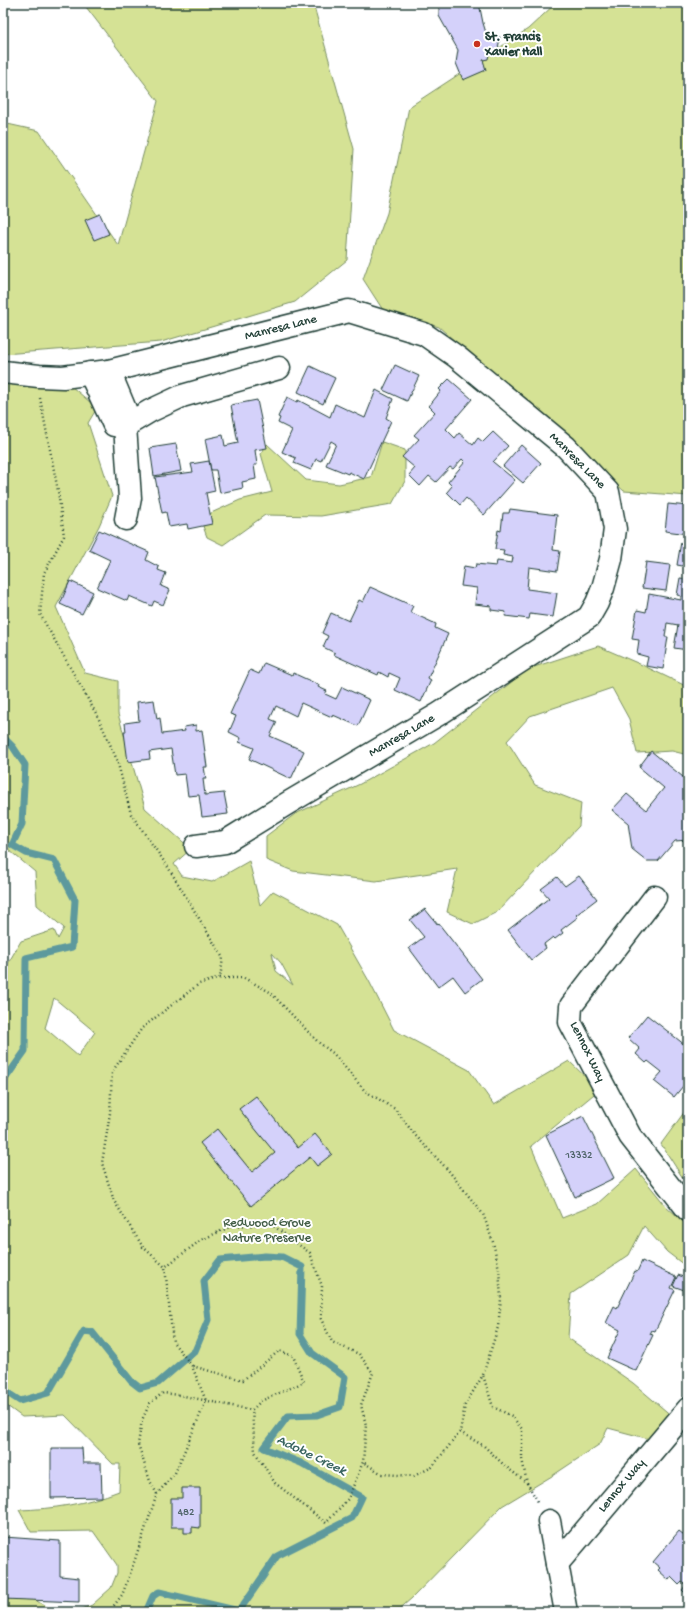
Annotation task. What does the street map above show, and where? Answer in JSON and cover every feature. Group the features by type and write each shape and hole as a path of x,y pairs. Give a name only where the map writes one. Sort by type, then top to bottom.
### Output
{"street":[{"name":"Manresa Lane","path":"3,372 63,377 99,372 349,311 424,334 457,357 566,447 608,492 615,529 611,559 603,588 597,603 589,616 439,714 225,842 196,846"},
{"path":"99,372 114,425 125,426 150,411 182,396 279,368"},
{"path":"125,426 130,498 126,519"},
{"name":"Lennox Way","path":"655,896 571,1006 570,1022 630,1136 688,1210"},
{"name":"Lennox Way","path":"557,1564 688,1409"},
{"path":"549,1521 566,1612"}],"path":[{"path":"39,376 40,398 58,491 64,536 44,572 40,614 98,717 118,760 131,814 168,867 223,958 220,978"},
{"path":"109,1612 122,1595 157,1494 175,1473 206,1401 191,1364 173,1342 165,1267 143,1247 114,1201 102,1164 110,1113 112,1072 142,1028 199,984 220,978 244,978 270,992 318,1042 333,1053 365,1091 395,1109 415,1135 448,1170 483,1214 493,1242 499,1269 501,1299 498,1326 483,1375 466,1405 460,1432 432,1468 414,1476 382,1474 363,1462"},
{"path":"165,1267 201,1240 232,1226 271,1224 310,1253 322,1286 321,1319 332,1342 359,1354 373,1373 361,1405 366,1425 363,1462 348,1499 326,1523 275,1483 255,1452 252,1410 261,1401 304,1382 294,1356 279,1351 243,1380 191,1364"},
{"path":"460,1432 484,1446 504,1466 527,1483 522,1459 522,1429 512,1416 493,1407 483,1375"},
{"path":"157,1494 150,1481 138,1444 142,1420 150,1403 163,1393 252,1410"}],"green space":[{"path":"83,3 313,3 354,149 347,260 295,302 161,342 3,354 3,209 6,201 3,202 3,123 39,131 118,245 158,101"},
{"path":"556,3 688,3 688,496 624,491 439,327 383,310 363,279 387,213 409,107 528,29"},
{"name":"Redwood Grove Nature Preserve","path":"3,383 71,386 97,408 88,423 112,496 99,526 56,607 85,673 118,681 118,714 145,808 191,849 174,864 182,876 212,882 249,861 260,905 273,891 337,925 369,981 394,1030 469,1070 494,1105 569,1061 599,1090 531,1146 562,1218 597,1204 636,1169 666,1206 688,1226 688,1268 667,1252 644,1226 629,1255 571,1294 568,1338 633,1383 673,1417 657,1441 608,1428 600,1444 552,1476 502,1506 412,1598 396,1612 3,1612 3,1595 32,1598 53,1611 78,1611 92,1605 111,1588 117,1573 117,1565 93,1531 31,1532 19,1510 69,1505 107,1496 119,1491 120,1464 113,1464 65,1415 22,1417 3,1403 3,972 21,941 54,930 58,939 64,928 37,905 35,872 3,845","holes":["272,953 281,963 293,985 276,971","54,998 95,1032 78,1056 45,1028"]},
{"path":"382,442 405,450 405,481 392,504 321,516 265,515 223,545 207,537 200,518 240,500 272,492 261,454 267,444 306,480 339,484 371,477"},
{"path":"598,646 688,687 688,755 672,751 637,753 629,719 612,688 530,716 507,741 535,785 581,803 579,826 497,912 473,924 447,912 457,869 376,881 293,871 266,860 266,836 295,814 360,784 434,743 528,669"},
{"path":"688,1107 688,1186 661,1144"}],"building":[{"name":"St. Francis Xavier Hall","path":"434,3 479,3 487,36 500,37 497,55 489,54 488,59 483,60 486,70 463,80 456,63 458,50 439,16 439,4 435,5"},
{"path":"100,214 109,234 94,240 85,220"},
{"path":"395,365 419,376 407,401 383,390"},
{"path":"310,366 335,378 323,404 298,392"},
{"path":"449,379 472,399 446,429 455,438 459,433 473,445 478,438 483,442 493,432 508,446 493,462 515,480 484,515 466,498 460,505 447,492 452,486 448,482 465,462 462,459 453,469 450,467 436,482 429,476 420,486 409,475 415,468 402,457 419,439 414,435 435,412 429,406 441,391 439,389"},
{"path":"376,390 393,399 386,418 391,421 364,479 349,472 348,474 326,465 336,444 331,441 321,461 316,459 311,470 294,463 296,458 282,452 292,430 278,423 280,418 278,417 287,397 297,402 298,400 330,417 335,404 365,418"},
{"path":"257,400 267,448 255,450 257,465 254,465 256,479 242,482 243,488 220,493 216,470 211,470 205,439 223,435 225,446 238,443 231,405"},
{"path":"176,444 181,471 154,476 150,448"},
{"path":"521,445 541,463 523,483 503,466"},
{"path":"209,461 215,491 206,493 212,524 188,529 187,524 169,527 166,512 162,513 155,477 193,472 191,464"},
{"path":"668,504 688,506 688,534 665,531"},
{"path":"510,509 557,515 553,550 560,551 557,571 529,567 527,589 557,593 553,617 530,614 529,619 505,616 506,612 491,610 491,606 475,604 477,588 461,586 464,566 475,568 476,564 496,566 497,561 512,563 513,557 503,555 504,550 495,549 498,530 501,531 503,513 509,513"},
{"path":"99,530 149,552 146,560 159,567 158,570 166,573 161,586 170,590 163,605 154,601 152,606 129,596 127,601 97,588 110,560 89,550"},
{"path":"681,542 688,543 688,567 677,565"},
{"path":"646,562 670,565 666,591 642,588"},
{"path":"680,578 688,579 688,650 674,648 678,625 667,623 665,637 668,637 663,669 646,666 648,657 637,654 639,640 632,639 637,610 646,612 649,594 681,600 681,596 677,595"},
{"path":"70,581 93,592 82,614 60,604"},
{"path":"370,587 413,606 410,612 436,624 435,628 448,634 428,678 431,680 421,702 395,690 400,678 389,673 388,677 379,672 378,675 334,655 335,653 323,647 328,636 322,633 331,613 349,621 359,600 363,602"},
{"path":"264,663 292,675 293,673 319,685 318,687 327,691 325,694 336,699 342,687 370,700 358,726 333,715 332,717 301,703 296,716 276,706 270,719 277,722 270,736 304,751 291,779 249,759 254,748 239,742 241,738 229,732 236,716 230,714 250,670 259,674"},
{"path":"154,700 157,719 160,718 162,734 185,731 184,727 196,725 196,731 202,730 207,767 204,767 206,779 203,779 205,795 224,793 228,814 202,817 199,795 188,796 185,774 175,775 171,749 149,752 150,759 128,762 124,732 126,732 125,723 139,721 137,702"},
{"path":"651,751 688,781 688,840 675,841 658,861 647,861 632,849 628,823 612,810 627,794 646,810 664,788 639,767"},
{"path":"579,876 597,899 576,915 578,917 561,930 563,933 555,939 553,937 544,944 546,948 531,960 508,930 549,898 541,889 557,877 565,886"},
{"path":"425,909 438,925 439,924 482,979 465,992 453,976 438,987 409,948 424,937 410,920"},
{"path":"647,1015 685,1045 688,1041 688,1080 674,1097 654,1081 662,1072 648,1061 646,1063 636,1054 640,1049 628,1038"},
{"path":"256,1096 298,1148 315,1134 332,1154 317,1166 310,1157 251,1206 200,1143 217,1129 252,1172 275,1153 239,1109"},
{"path":"583,1116 614,1178 575,1197 546,1135"},
{"path":"642,1261 676,1277 671,1288 675,1290 655,1331 652,1330 650,1334 653,1335 636,1371 607,1358 620,1330 606,1323 614,1306 617,1308 635,1271 637,1272"},
{"path":"678,1275 688,1279 687,1291 673,1286"},
{"path":"51,1448 82,1448 83,1463 101,1463 102,1497 51,1498"},
{"path":"182,1488 200,1488 200,1528 192,1527 192,1533 184,1533 184,1527 171,1527 171,1498 182,1498"},
{"path":"679,1531 688,1538 688,1596 682,1590 686,1585 682,1582 679,1585 671,1577 669,1580 658,1570 660,1568 653,1562"},
{"path":"4,1537 60,1541 60,1576 79,1578 79,1602 3,1599"}],"waterway":[{"name":"Adobe Creek","path":"3,737 13,747 25,765 22,824 12,845 26,853 54,860 75,900 72,947 26,958 25,1051 3,1082"},
{"name":"Adobe Creek","path":"3,1390 20,1401 48,1393 84,1331 92,1332 131,1381 140,1388 158,1383 195,1351 208,1320 204,1281 220,1260 265,1256 282,1257 302,1267 300,1334 312,1353 345,1377 340,1407 317,1415 288,1416 264,1448 301,1463 362,1497 352,1518 277,1556 239,1611 159,1592 153,1596 146,1612"}],"place":[{"name":"St. Francis Xavier Hall","path":"477,44"}]}
